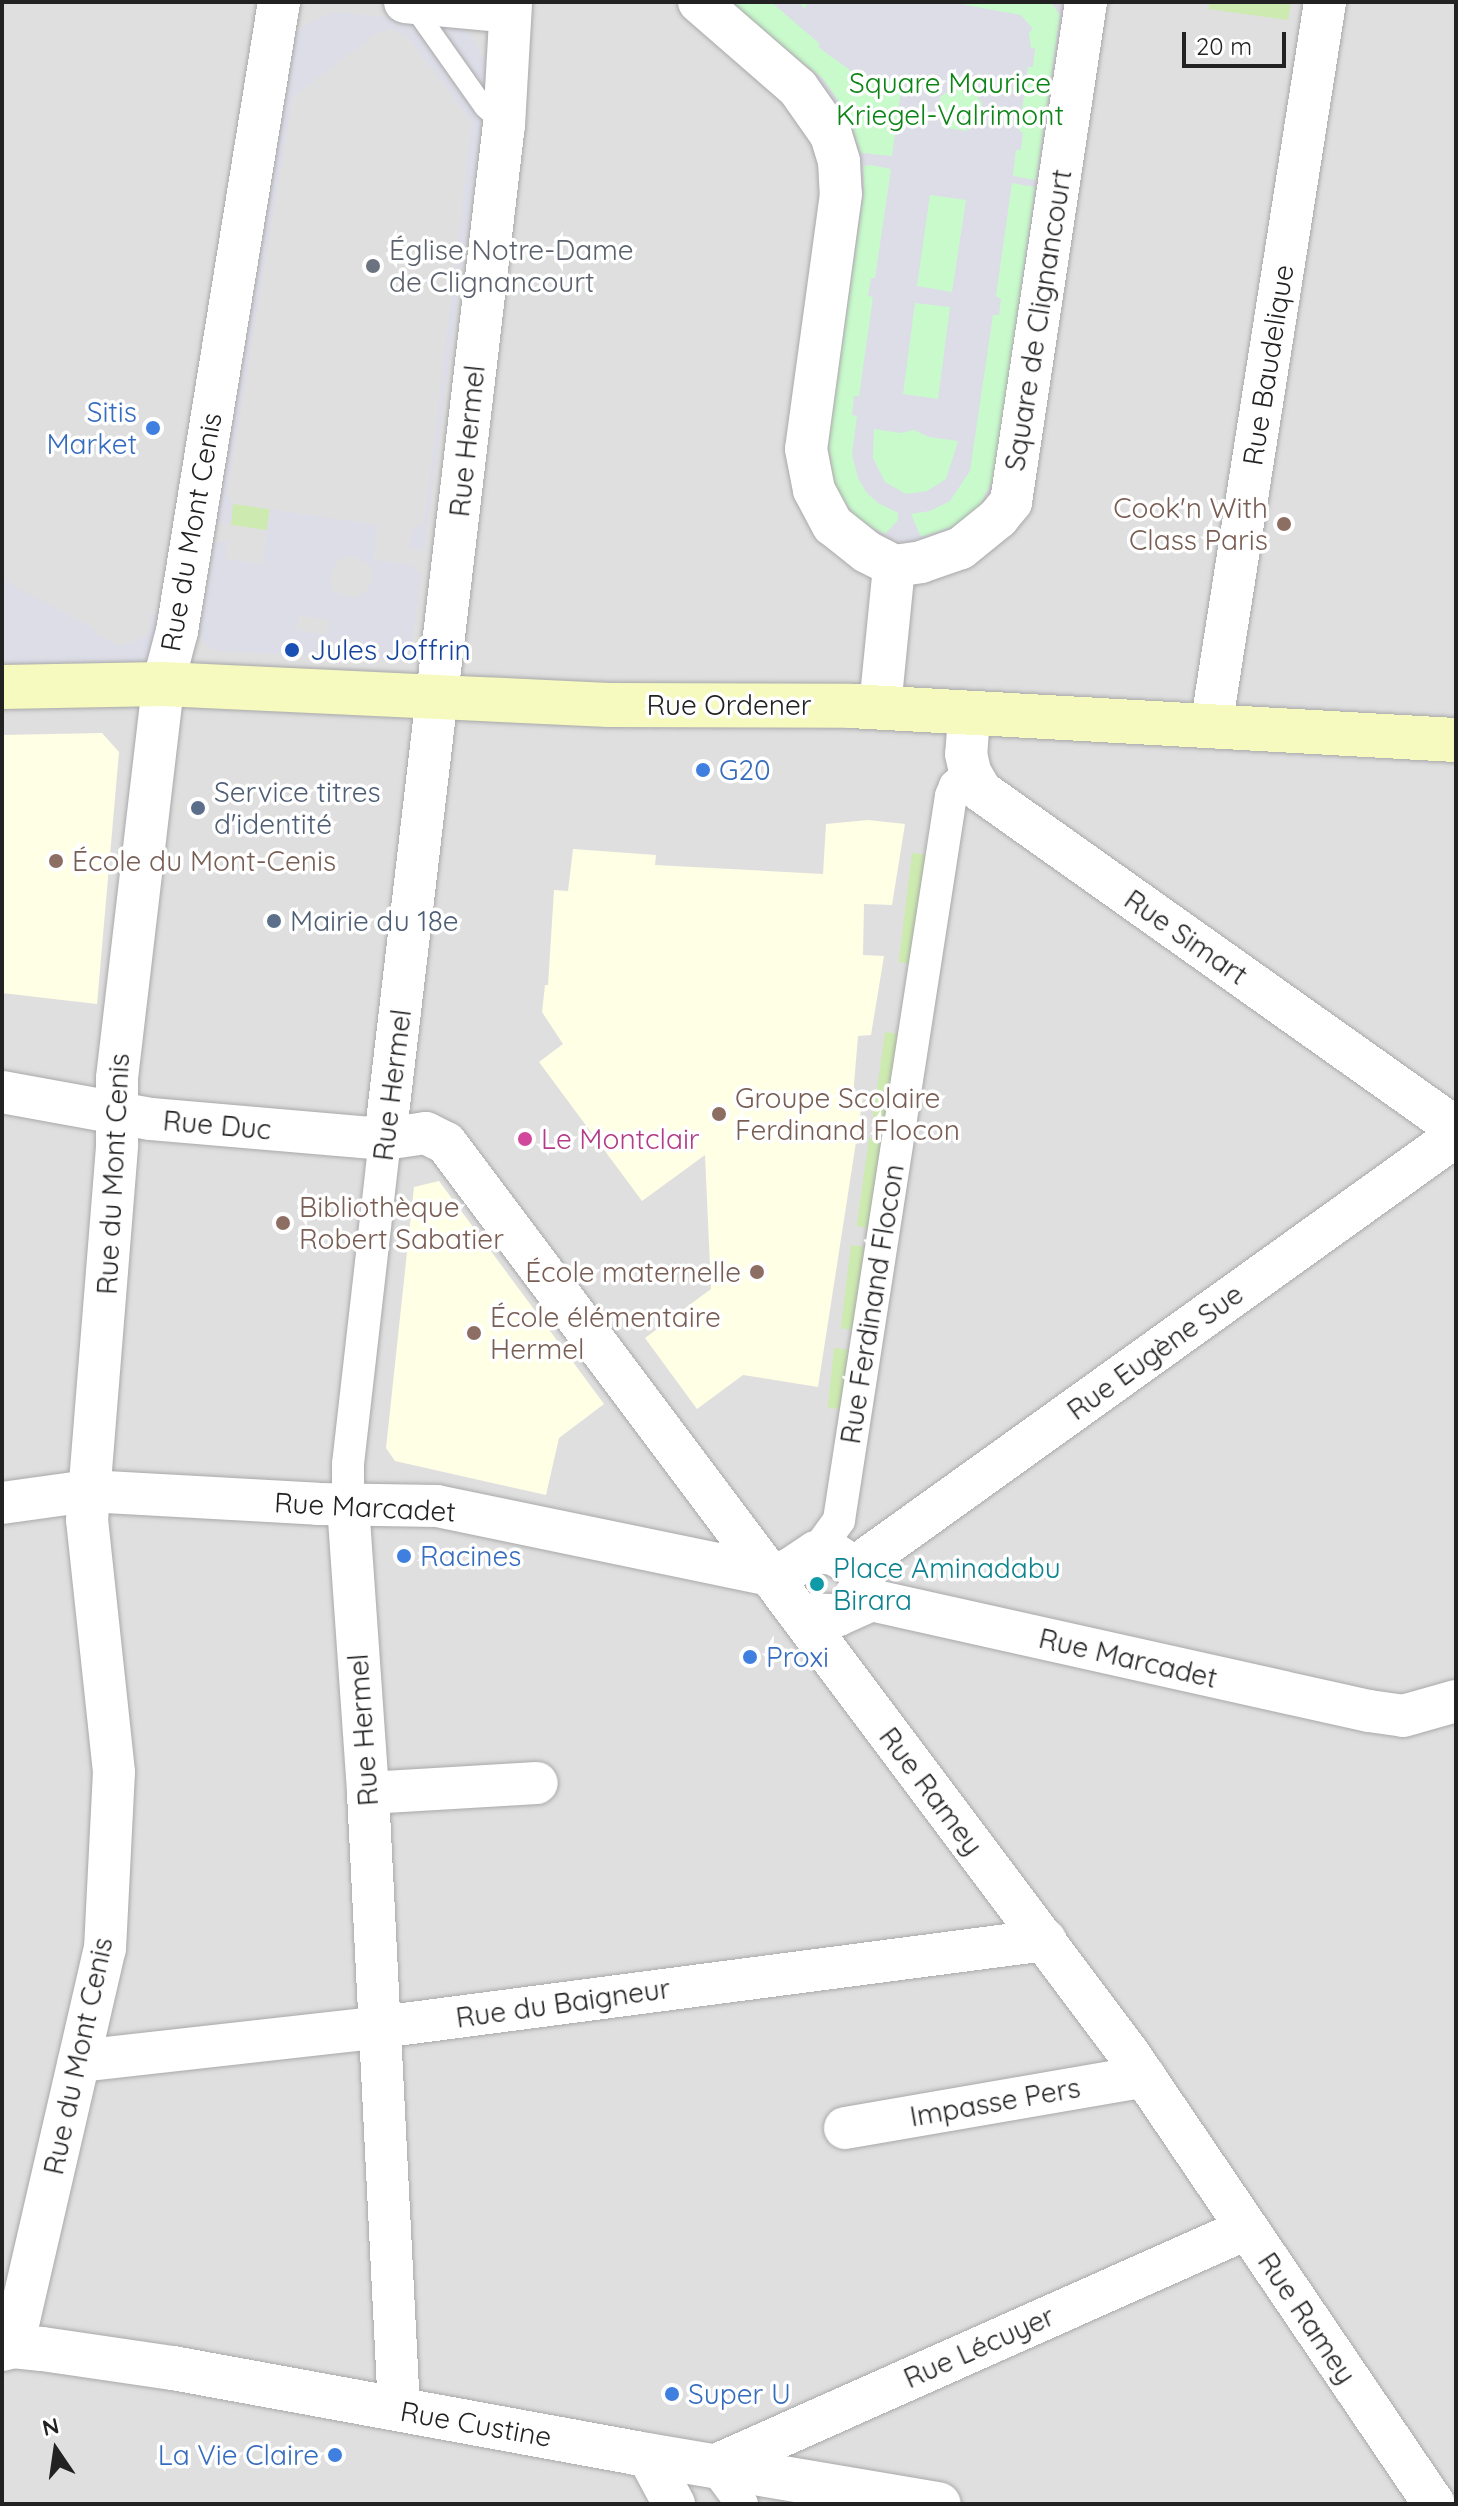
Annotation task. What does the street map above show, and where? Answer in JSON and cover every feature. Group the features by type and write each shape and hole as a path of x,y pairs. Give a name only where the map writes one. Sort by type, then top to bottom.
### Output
{"main road":[{"name":"Rue Ordener","path":"2,687 163,684 609,705 880,707 969,715 1456,740"}],"street":[{"name":"Rue du Mont Cenis","path":"6,2344 105,1949 114,1772 87,1520 99,1393 117,1078 163,684 177,631 279,2"},
{"path":"407,2 511,7"},
{"path":"699,2 798,88 831,135 839,161 841,194 806,449 814,490 833,525 867,552 894,566 880,707"},
{"name":"Square de Clignancourt","path":"894,566 921,562 961,548 998,518 1011,502 1086,2"},
{"name":"Rue Baudelique","path":"1211,727 1325,2"},
{"name":"Rue Hermel","path":"399,2410 381,2027 348,1464 504,125 511,7"},
{"path":"969,715 966,754 970,772"},
{"name":"Rue Simart","path":"970,772 981,791 1456,1128"},
{"name":"Rue Ferdinand Flocon","path":"816,1552 839,1520 951,796 955,786 970,772"},
{"name":"Rue Duc","path":"2,1092 151,1119 385,1139"},
{"name":"Rue Ramey","path":"385,1139 426,1133 446,1143 802,1614 896,1746 1145,2076 1434,2504"},
{"name":"Rue Eugène Sue","path":"863,1584 1456,1136"},
{"name":"Rue Marcadet","path":"2,1503 88,1491 348,1505 437,1506 771,1575"},
{"path":"771,1575 789,1570 816,1552 834,1554 863,1584 838,1615 802,1614"},
{"name":"Rue Marcadet","path":"863,1584 1369,1711 1403,1716 1456,1701"},
{"path":"368,1793 537,1783"},
{"name":"Rue du Baigneur","path":"79,2061 381,2027 1045,1940"},
{"name":"Impasse Pers","path":"845,2128 1145,2076"},
{"name":"Rue Lécuyer","path":"714,2466 1246,2229"},
{"name":"Rue Custine","path":"6,2344 173,2368 939,2504"},
{"path":"647,2454 674,2504"},
{"path":"714,2466 742,2504"}],"lane":[{"path":"407,2 484,107 504,125"}],"shaded area":[{"path":"2,2 1456,2 1456,2504 2,2504"},
{"path":"721,2 729,2 823,79 848,115 861,153 892,156 902,82 855,74 818,47 820,44 771,2 798,2 805,9 807,2 949,2 1021,15 1033,29 1029,32 1031,48 1035,48 1033,67 1028,67 1019,131 1023,132 1021,150 1016,150 1013,176 1036,180 1060,15 1051,2 1065,2 1067,14 1002,475 989,509 981,519 946,539 907,548 885,545 846,518 829,494 820,452 848,251 843,240 851,187 857,175 852,146 839,113 817,84","holes":["955,87 972,90 982,103 980,121 966,131 948,128 938,115 940,97","863,166 891,169 875,278 871,278 868,296 873,297 859,396 854,396 852,415 857,416 852,455 858,478 866,492 878,503 898,513 898,520 885,534 859,521 845,506 832,481 827,449 864,191","1012,183 1035,187 995,475 980,506 961,524 921,537 911,514 930,511 950,501 970,471 993,315 999,315 1001,299 996,296","930,195 966,200 952,292 917,286","915,303 950,307 938,399 903,394","874,429 900,433 914,430 929,437 958,441 946,479 927,491 906,494 885,482 873,458"]},
{"path":"334,12 447,22 470,34 486,62 484,107 424,551 409,550 411,530 424,523 472,123 411,41 392,29 376,34 293,97 227,495 233,504 231,525 222,523 213,514 289,44 305,24"},
{"path":"270,509 378,525 374,560 412,565 421,575 412,647 407,654 386,659 213,651 199,632 215,543 227,540 226,559 262,564","holes":["352,555 369,565 373,578 367,591 355,598 335,592 329,579 338,560","298,616 330,620 328,635 297,630"]},
{"path":"2,574 7,582 95,629 93,632 119,646 147,636 151,614 164,615 151,664 2,667"},
{"name":"École du Mont-Cenis","path":"102,733 119,752 97,1004 2,993 2,735"},
{"name":"Groupe Scolaire Ferdinand Flocon","path":"868,820 905,824 892,905 864,904 863,955 884,956 871,1035 858,1036 853,1096 863,1097 818,1387 743,1375 697,1409 645,1338 711,1289 705,1155 642,1201 539,1062 563,1044 542,1012 545,985 548,985 554,890 568,891 573,849 656,855 655,865 823,874 826,824"},
{"name":"École élémentaire Hermel","path":"439,1181 604,1404 559,1438 546,1495 395,1461 386,1448 414,1187"}],"green space":[{"name":"Square Maurice Kriegel-Valrimont","path":"729,2 1051,2 1060,15 995,475 980,506 950,530 921,537 885,534 859,521 835,489 828,440 864,191 863,166 869,153 861,153 848,115 823,79"},
{"path":"1210,2 1291,2 1288,20 1208,9"},
{"path":"233,504 270,509 267,530 230,525"},
{"path":"912,853 929,855 915,964 899,962"},
{"path":"885,1032 899,1034 886,1124 872,1122"},
{"path":"869,1138 884,1140 871,1228 857,1226"},
{"path":"851,1245 868,1247 858,1330 841,1328"},
{"path":"834,1348 852,1350 846,1410 828,1408"}],"place":[{"name":"Église Notre-Dame de Clignancourt","path":"373,266"},
{"name":"Sitis Market","path":"153,428"},
{"name":"Cook'n With Class Paris","path":"1284,524"},
{"name":"Jules Joffrin","path":"292,650"},
{"name":"G20","path":"703,770"},
{"name":"Service titres d'identité","path":"198,808"},
{"name":"École du Mont-Cenis","path":"56,861"},
{"name":"Mairie du 18e","path":"274,921"},
{"name":"Groupe Scolaire Ferdinand Flocon","path":"719,1114"},
{"name":"Le Montclair","path":"525,1139"},
{"name":"Bibliothèque Robert Sabatier","path":"283,1223"},
{"name":"École maternelle","path":"757,1272"},
{"name":"École élémentaire Hermel","path":"474,1333"},
{"name":"Racines","path":"404,1556"},
{"name":"Place Aminadabu Birara","path":"817,1584"},
{"name":"Proxi","path":"750,1657"},
{"name":"Super U","path":"672,2394"},
{"name":"La Vie Claire","path":"335,2455"}]}
